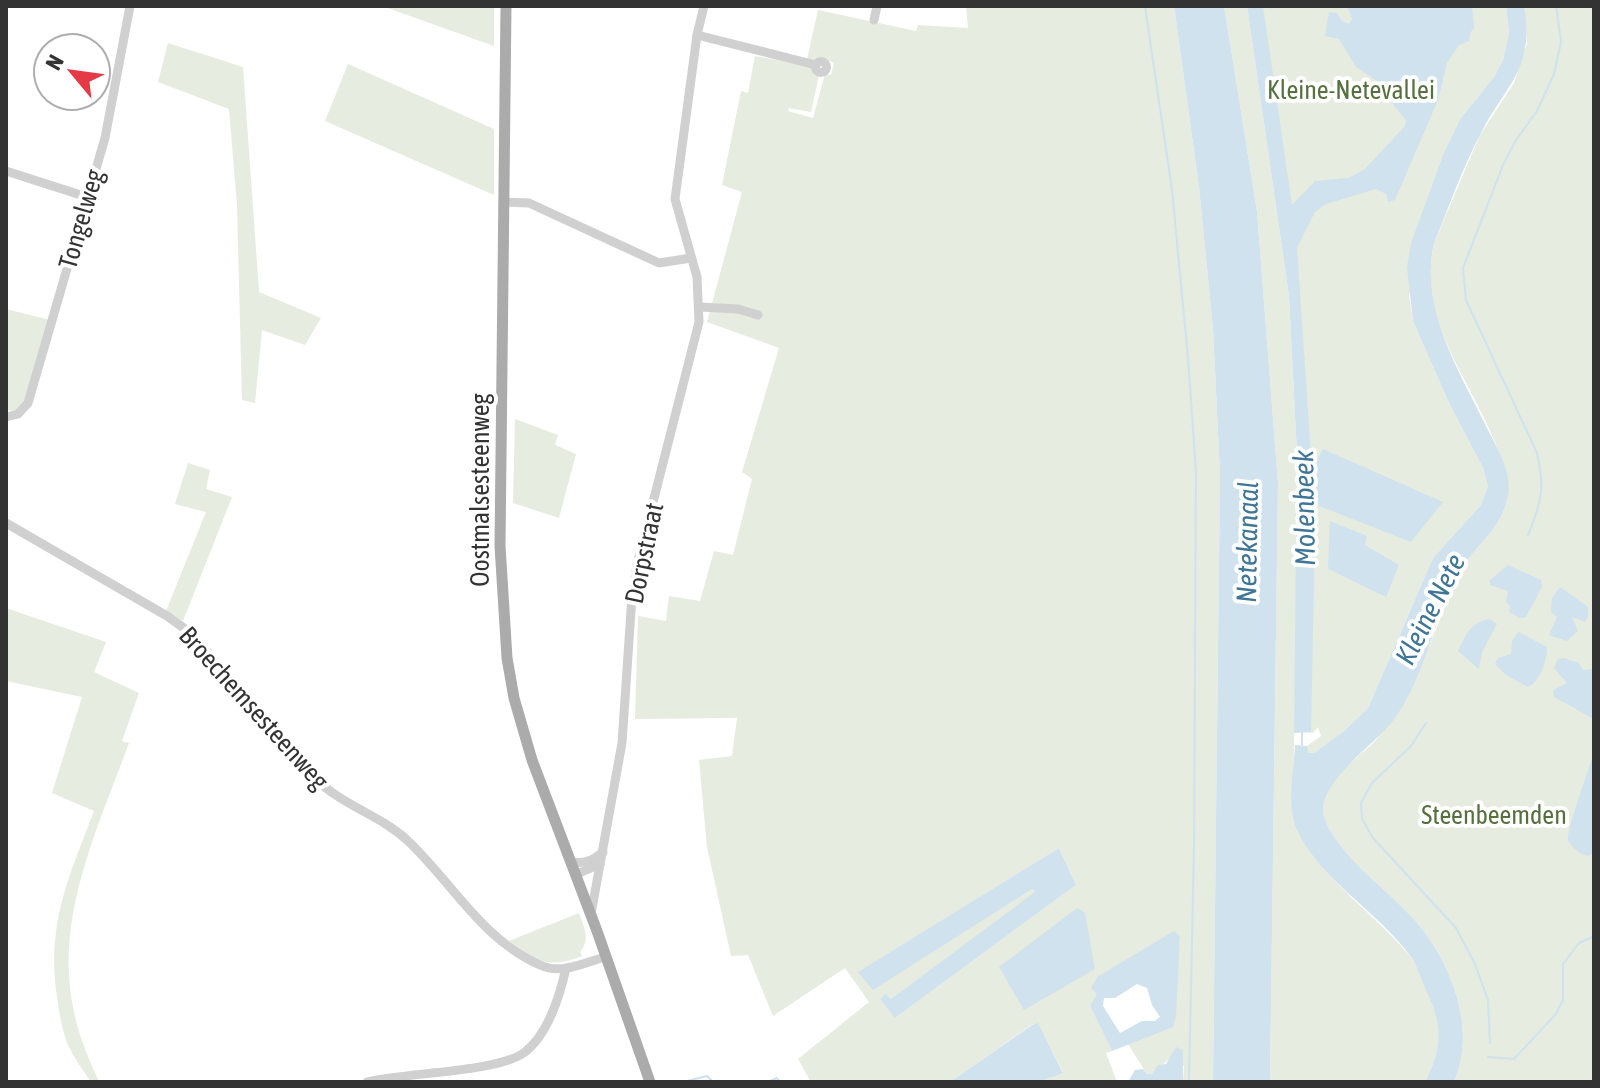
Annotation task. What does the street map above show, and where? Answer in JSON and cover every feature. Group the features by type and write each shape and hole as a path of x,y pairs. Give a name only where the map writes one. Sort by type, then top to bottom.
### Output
{"main road":[{"name":"Oostmalsesteenweg","path":"506,6 500,546 507,658 514,698 528,745 650,1082"}],"street":[{"name":"Tongelweg","path":"6,417 18,414 28,403 105,138 130,6"},
{"name":"Dorpstraat","path":"591,914 622,743 637,565 693,350 700,307 697,277 675,199 697,35 704,6"},
{"path":"874,20 877,6"},
{"path":"697,35 816,65"},
{"path":"6,171 87,197"},
{"path":"504,202 529,203 659,263 691,258"},
{"path":"700,307 738,309 758,315"},
{"name":"Broechemsesteenweg","path":"6,523 188,631 332,794 407,840 489,931 541,966 556,970 566,968"},
{"path":"571,862 594,860 603,852"},
{"path":"575,875 600,864"},
{"path":"367,1082 495,1064 524,1053 537,1039 551,1015 566,968 605,957"}],"green space":[{"path":"382,6 494,6 494,46"},
{"path":"966,6 1174,6 1199,187 1213,329 1220,474 1213,1082 1183,1082 1184,1066 1170,1058 1152,1074 1147,1074 1128,1044 1173,1026 1180,936 1098,994 1090,1006 1112,1051 1106,1053 1117,1082 1038,1082 1063,1072 1038,1024 1031,1025 950,1082 811,1082 798,1059 869,1002 845,968 773,1016 748,955 731,956 707,847 699,760 732,756 737,718 635,719 638,616 666,621 669,596 700,601 714,551 733,555 752,479 742,472 779,348 707,322 742,192 722,185 741,91 748,93 755,56 813,67 819,75 811,112 789,108 788,111 813,118 825,74 831,75 834,63 821,57 814,61 807,59 818,10 916,31 918,25 968,28","holes":["1059,848 1076,885 895,1018 891,999 1036,893 1032,889 873,989 859,972"]},
{"path":"1224,6 1247,6 1289,296 1297,455 1293,806 1309,849 1323,868 1394,938 1418,971 1436,1009 1439,1024 1437,1050 1425,1082 1270,1082 1278,483 1257,211"},
{"name":"Kleine-Netevallei","path":"1253,6 1506,6 1509,33 1503,60 1494,77 1461,118 1409,295 1413,321 1449,403 1483,468 1488,486 1481,505 1433,558 1368,708 1314,753 1307,753 1307,746 1321,736 1318,727 1313,733 1302,732 1296,295"},
{"name":"Steenbeemden","path":"1524,6 1594,6 1594,1082 1454,1082 1461,1061 1463,1039 1461,1016 1448,972 1438,952 1411,916 1339,844 1324,816 1323,805 1332,783 1376,740 1407,695 1458,573 1497,524 1506,504 1508,487 1504,467 1486,421 1440,326 1432,291 1431,267 1434,243 1480,135 1514,83 1527,44"},
{"path":"168,43 243,67 259,292 321,318 305,345 262,330 255,403 242,400 237,205 229,109 158,82"},
{"path":"348,64 494,129 494,195 325,121"},
{"path":"6,309 50,320 19,411 6,410"},
{"path":"515,419 558,435 555,445 576,454 559,518 513,503"},
{"path":"188,463 210,470 206,489 232,497 183,621 166,611 206,512 175,504"},
{"path":"6,608 106,642 94,672 139,693 122,741 129,743 82,874 69,943 69,977 74,1012 81,1039 99,1082 91,1082 68,1045 54,971 57,923 62,901 94,811 52,793 82,697 6,681"},
{"path":"579,913 586,938 580,952 582,956 551,963 527,954 509,941"}],"water":[{"name":"Netekanaal","path":"1174,6 1224,6 1257,211 1278,483 1270,1082 1213,1082 1220,474 1213,329 1199,187"},
{"path":"1247,6 1263,6 1292,205 1315,181 1349,178 1365,169 1405,126 1406,120 1394,106 1384,86 1356,67 1339,39 1325,36 1329,12 1337,13 1342,21 1349,24 1352,19 1347,6 1472,6 1474,28 1469,41 1459,45 1447,63 1438,100 1395,200 1388,202 1386,194 1376,189 1326,204 1315,212 1297,248 1311,455 1318,458 1323,449 1443,502 1411,542 1317,505 1316,466 1311,465 1314,578 1311,732 1294,733 1297,455 1289,296"},
{"name":"Kleine Nete","path":"1506,6 1524,6 1526,28 1522,62 1467,161 1434,243 1431,268 1432,292 1445,340 1507,475 1506,504 1497,524 1465,564 1450,590 1421,668 1403,706 1384,731 1337,779 1328,791 1324,804 1324,816 1339,843 1425,933 1438,952 1456,994 1463,1039 1461,1061 1454,1082 1425,1082 1439,1036 1436,1014 1417,968 1398,940 1335,881 1308,848 1294,820 1292,777 1295,745 1307,746 1308,753 1314,753 1368,708 1433,558 1481,505 1488,486 1483,468 1449,403 1413,321 1407,267 1411,243 1444,153 1461,118 1494,77 1503,60 1509,33"},
{"path":"1330,521 1367,536 1365,545 1399,565 1386,597 1328,569"},
{"path":"1508,565 1541,580 1542,587 1526,617 1520,618 1509,612 1510,606 1506,602 1508,591 1490,585 1490,580"},
{"path":"1560,587 1588,607 1585,622 1572,617 1578,631 1567,641 1549,635 1557,617 1551,612 1552,598"},
{"path":"1490,619 1497,624 1482,652 1479,669 1458,651 1473,626"},
{"path":"1518,632 1547,647 1542,670 1528,687 1506,675 1495,664 1498,658 1511,654 1512,641"},
{"path":"1558,659 1579,663 1583,670 1594,669 1594,719 1554,697 1553,690 1567,683 1554,668"},
{"path":"1594,753 1594,853 1588,856 1571,846 1568,834"},
{"path":"1059,848 1076,885 895,1018 880,999 886,994 891,999 1035,892 1032,889 873,990 858,972"},
{"path":"1077,908 1085,913 1095,969 1024,1010 999,967"},
{"path":"1174,931 1180,936 1173,1027 1112,1051 1090,1006 1097,994 1091,988 1097,977","holes":["1137,984 1147,988 1160,1017 1155,1021 1142,1021 1120,1033 1103,1006 1104,998 1115,998"]},
{"path":"1038,1023 1063,1073 1038,1082 950,1082 1032,1025"},
{"path":"1176,1047 1183,1050 1183,1082 1128,1082 1135,1070 1143,1069 1147,1074 1152,1074 1158,1065 1166,1064"}],"waterway":[{"path":"1145,6 1172,190 1196,472 1189,1082"},
{"path":"1528,535 1541,494 1537,453 1466,300 1463,268 1503,165 1537,111 1554,74 1561,42 1556,6"},
{"path":"1426,723 1411,746 1372,783 1361,803 1362,819 1373,838 1456,928 1475,964 1488,1000 1490,1043"},
{"name":"Molenbeek","path":"1302,732 1302,745"},
{"path":"1488,1057 1514,1059 1556,1014 1563,1000 1563,964 1579,943 1594,936"},
{"path":"683,1082 707,1076 713,1082"},
{"path":"768,1082 777,1078 780,1082"}]}
